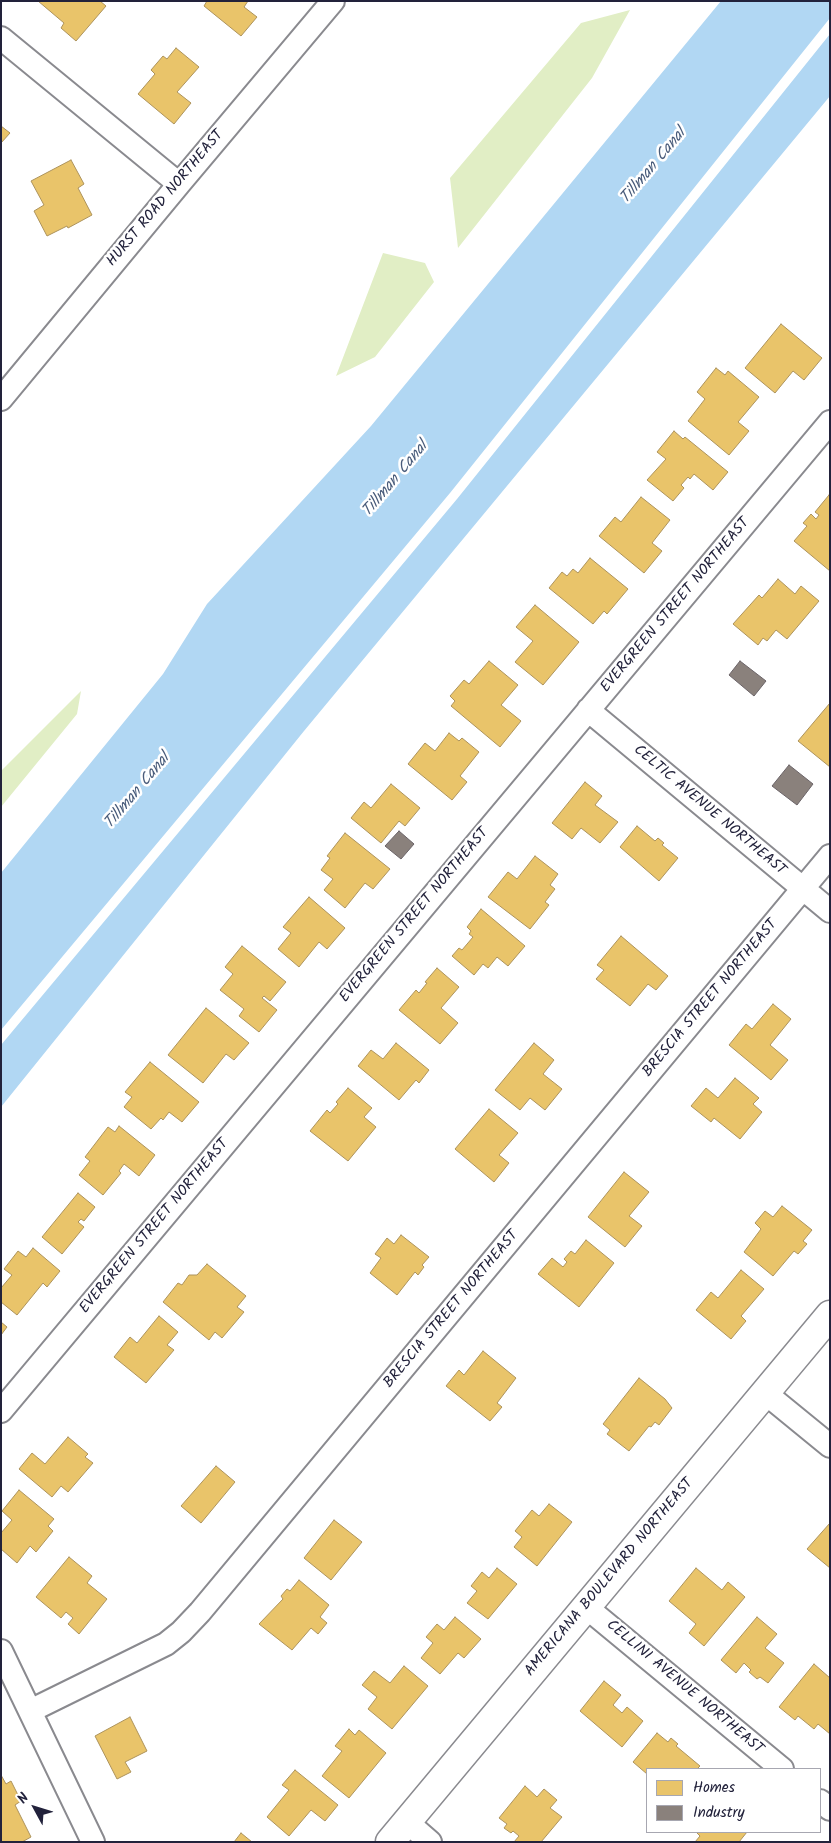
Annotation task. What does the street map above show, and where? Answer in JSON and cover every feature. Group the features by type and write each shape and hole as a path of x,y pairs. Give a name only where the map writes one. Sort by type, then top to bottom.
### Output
{"street":[{"name":"HURST ROAD NORTHEAST","path":"1,399 178,184 333,1"},
{"path":"1,38 178,184"},
{"name":"EVERGREEN STREET NORTHEAST","path":"1,1411 830,422"},
{"name":"CELTIC AVENUE NORTHEAST","path":"588,710 830,912"},
{"name":"BRESCIA STREET NORTHEAST","path":"30,1711 166,1644 181,1632 200,1612 830,856"},
{"name":"AMERICANA BOULEVARD NORTHEAST","path":"398,1832 830,1315"},
{"path":"764,1392 830,1446"},
{"name":"CELLINI AVENUE NORTHEAST","path":"586,1606 781,1768"},
{"path":"1,1652 93,1842"},
{"path":"398,1832 430,1842"}],"green space":[{"path":"630,10 592,78 458,248 450,178 581,23"},
{"path":"383,253 425,263 434,282 375,357 336,376"},
{"path":"81,691 77,714 1,807 1,771"}],"water":[{"name":"Tillman Canal","path":"721,1 830,1 830,18 450,493 1,1030 1,873 163,674 207,604 371,426"},
{"path":"830,34 830,96 304,731 1,1107 1,1045 457,499"}],"building: Homes":[{"path":"38,1 100,1 106,6 76,41 61,28 64,23"},
{"path":"207,1 248,1 244,7 257,17 241,36 204,6"},
{"path":"176,48 199,67 177,92 191,103 174,124 138,94 155,74 151,70 163,56 167,59"},
{"path":"1,126 10,133 1,143"},
{"path":"71,160 84,184 78,188 92,215 68,228 67,226 47,236 34,211 44,205 31,181"},
{"path":"781,324 822,358 804,380 793,371 775,393 745,368"},
{"path":"716,368 725,375 728,371 759,397 738,422 749,431 729,455 688,421 705,399 697,392"},
{"path":"674,431 683,439 685,437 728,472 713,490 694,474 690,479 688,477 681,485 684,488 673,501 647,480 666,459 657,452"},
{"path":"829,495 830,571 794,541 807,526 803,523 811,514 816,519 819,515 815,512"},
{"path":"641,497 670,520 652,543 662,551 644,573 599,536 615,517 621,522"},
{"path":"590,558 628,589 607,614 604,611 593,624 549,588 562,572 567,576 573,569 578,573"},
{"path":"778,579 795,594 801,586 819,601 787,639 776,630 767,641 763,638 758,645 733,624 759,595 762,598"},
{"path":"535,605 579,642 543,685 515,662 533,641 516,627"},
{"path":"489,661 518,685 501,705 521,721 500,747 451,706 455,701 450,696 464,680 469,684"},
{"path":"830,703 830,767 798,741"},
{"path":"449,733 459,741 462,738 479,752 460,776 467,782 452,800 408,764 425,743 435,751"},
{"path":"585,782 602,796 595,805 618,822 600,843 581,828 572,839 552,823"},
{"path":"391,784 420,808 405,826 399,821 381,843 351,818 364,802 371,808"},
{"path":"637,826 655,841 658,838 664,843 662,845 678,858 659,881 620,847"},
{"path":"345,833 390,869 373,889 365,883 345,908 324,890 333,879 321,870 330,858 327,856"},
{"path":"535,856 558,874 550,885 555,889 545,902 549,905 530,929 488,897 508,872 517,879"},
{"path":"309,897 345,928 327,949 319,942 299,967 278,949 291,933 283,927"},
{"path":"481,909 525,946 508,966 497,957 488,968 483,964 474,975 452,956 459,948 462,950 473,937 469,934 471,931 467,927"},
{"path":"621,936 668,976 656,990 648,984 630,1006 596,979 604,970 597,965"},
{"path":"242,946 286,982 270,1001 264,996 262,998 277,1010 259,1032 239,1016 244,1009 220,990 233,974 225,967"},
{"path":"437,968 459,987 441,1008 458,1023 440,1044 399,1010 416,990 419,993 427,983 425,982"},
{"path":"773,1004 791,1019 770,1045 788,1060 771,1080 729,1045 746,1024 752,1029"},
{"path":"206,1008 249,1043 234,1060 226,1054 203,1083 168,1055"},
{"path":"396,1043 429,1070 419,1083 416,1080 399,1100 358,1066 371,1050 383,1059"},
{"path":"534,1043 554,1060 543,1074 562,1089 545,1110 530,1098 520,1110 495,1090"},
{"path":"150,1062 199,1102 182,1122 169,1112 163,1120 161,1118 151,1129 124,1107 132,1097 125,1092"},
{"path":"735,1078 759,1098 753,1104 762,1112 740,1139 714,1118 711,1122 691,1106 706,1088 718,1098"},
{"path":"348,1088 372,1108 364,1117 376,1127 348,1161 310,1131 327,1110 330,1113 338,1104 336,1102"},
{"path":"489,1109 518,1133 499,1155 509,1163 494,1182 455,1149"},
{"path":"119,1126 155,1155 139,1176 124,1164 119,1171 121,1173 103,1195 79,1175 90,1161 85,1157 108,1127 115,1132"},
{"path":"624,1172 649,1192 629,1216 642,1226 625,1247 588,1217"},
{"path":"78,1193 95,1207 84,1221 81,1219 78,1222 84,1227 62,1254 42,1237"},
{"path":"782,1206 812,1230 803,1241 807,1244 798,1254 794,1251 773,1276 744,1252 761,1229 755,1223 765,1211 773,1217"},
{"path":"401,1235 429,1257 422,1265 424,1267 418,1275 415,1272 397,1295 370,1273 381,1258 375,1254 387,1238 394,1244"},
{"path":"586,1240 614,1263 579,1307 538,1274 552,1258 563,1267 567,1262 564,1259 571,1251 575,1254"},
{"path":"33,1248 60,1271 47,1287 43,1283 17,1315 1,1302 1,1288 12,1275 4,1269 18,1251 26,1257"},
{"path":"207,1264 246,1296 237,1307 244,1312 222,1338 215,1332 209,1340 163,1302 178,1283 182,1285 189,1275 197,1275"},
{"path":"741,1270 764,1289 741,1316 746,1321 731,1339 696,1310 711,1292 718,1298"},
{"path":"159,1316 178,1332 167,1345 174,1350 146,1383 114,1357 130,1337 137,1343"},
{"path":"1,1322 7,1327 1,1335"},
{"path":"483,1351 516,1378 497,1403 502,1407 490,1421 446,1386 459,1370 464,1375"},
{"path":"639,1378 665,1399 672,1408 659,1425 655,1422 651,1427 649,1426 629,1451 607,1434 610,1430 603,1424"},
{"path":"68,1437 88,1454 85,1457 93,1463 68,1492 61,1486 52,1497 19,1469 32,1453 45,1464"},
{"path":"216,1466 235,1482 201,1523 181,1506"},
{"path":"19,1490 54,1519 48,1526 53,1531 36,1552 30,1546 17,1563 1,1549 1,1533 12,1520 2,1511"},
{"path":"549,1504 572,1522 537,1566 514,1547 522,1537 515,1531 532,1510 539,1516"},
{"path":"334,1520 362,1542 331,1580 304,1558"},
{"path":"830,1523 830,1568 807,1549"},
{"path":"69,1557 92,1576 87,1583 107,1599 79,1634 68,1624 73,1618 66,1612 61,1618 36,1597"},
{"path":"497,1568 517,1584 488,1619 467,1603 477,1591 471,1586 482,1572 489,1578"},
{"path":"696,1568 722,1590 728,1582 745,1597 704,1646 689,1633 696,1624 669,1601"},
{"path":"299,1580 329,1605 320,1617 327,1623 318,1634 311,1628 292,1650 259,1624 283,1599 281,1596 287,1589 290,1591"},
{"path":"455,1617 481,1639 464,1658 458,1653 440,1674 421,1658 433,1643 426,1637 437,1624 444,1630"},
{"path":"757,1617 777,1634 765,1648 784,1663 768,1683 760,1677 757,1679 749,1672 751,1670 744,1663 736,1673 721,1660"},
{"path":"814,1664 830,1678 830,1734 818,1724 814,1729 798,1716 795,1720 779,1707"},
{"path":"404,1666 428,1686 392,1729 368,1709 377,1697 362,1685 374,1671 390,1683"},
{"path":"604,1681 621,1695 613,1705 622,1713 627,1707 643,1721 622,1747 580,1711"},
{"path":"130,1717 147,1751 125,1762 131,1772 117,1779 95,1736"},
{"path":"349,1729 355,1735 359,1730 386,1753 349,1798 322,1776 342,1751 335,1746"},
{"path":"657,1733 668,1742 671,1738 678,1744 676,1746 700,1766 698,1768 646,1768 646,1773 633,1762"},
{"path":"295,1770 338,1805 325,1821 311,1810 289,1836 267,1817 289,1790 282,1785"},
{"path":"1,1775 6,1784 11,1781 21,1801 15,1805 31,1837 22,1842 1,1842"},
{"path":"525,1786 537,1797 544,1789 557,1800 550,1808 562,1817 541,1842 514,1842 519,1836 513,1831 511,1833 504,1828 507,1824 499,1818"},
{"path":"241,1833 252,1842 234,1842"},
{"path":"697,1833 746,1833 739,1842 695,1842 700,1836"}],"building: Industry":[{"path":"740,661 766,681 754,696 729,675"},
{"path":"789,765 813,784 797,805 772,786"},
{"path":"399,831 414,844 401,859 385,846"}]}
